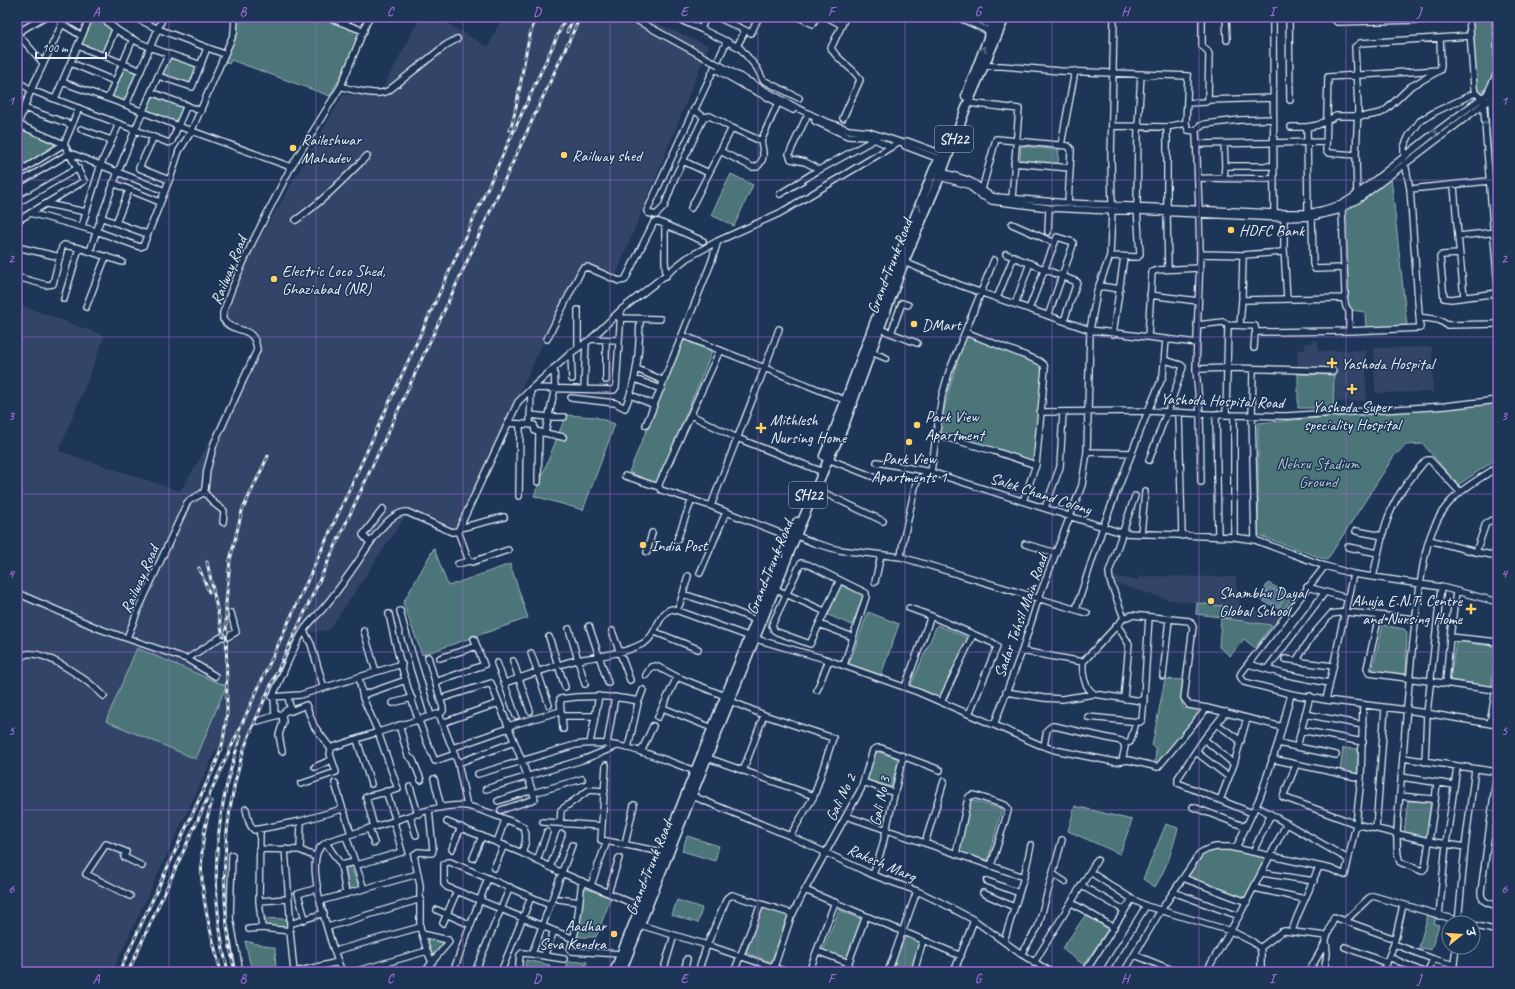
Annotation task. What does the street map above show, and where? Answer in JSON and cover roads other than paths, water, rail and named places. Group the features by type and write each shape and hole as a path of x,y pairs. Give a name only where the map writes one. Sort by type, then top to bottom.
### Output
{"highway":[{"name":"Grand Trunk Road","path":"614,972 643,908 689,795 695,771 712,728 727,698 752,638 775,589 793,535 816,490 820,472 836,444 848,403 895,267 984,66 995,30 996,17"},
{"name":"Grand Trunk Road","path":"943,160 946,147 995,30 1005,17"},
{"name":"Grand Trunk Road","path":"752,638 756,620 820,472 832,437 871,352 937,173"},
{"name":"Grand Trunk Road","path":"621,972 640,925 643,908 662,852 708,758 727,698"}],"street":[{"path":"43,62 17,33 44,17"},
{"path":"58,17 62,24 82,36"},
{"path":"55,99 90,17"},
{"path":"103,17 115,30 133,39 168,54 200,65"},
{"path":"134,17 158,29 224,54"},
{"path":"126,105 163,17"},
{"path":"30,213 82,226 140,247 143,246 179,151 191,132 234,33 235,17"},
{"path":"327,17 364,31"},
{"name":"Railway Road","path":"127,638 138,610 187,503 204,492 207,470 214,444 257,350 254,338 250,333 240,328 228,325 223,319 223,313 232,288 246,256 291,168 341,86 369,17"},
{"path":"631,17 795,107 822,120 849,130 877,134 901,142 905,146 943,160"},
{"path":"674,17 737,46 755,65 763,80 799,98"},
{"path":"701,29 706,17"},
{"path":"717,17 751,33 759,17"},
{"path":"798,17 813,24 816,17"},
{"path":"827,17 842,25"},
{"path":"843,118 860,80 857,75 840,61 831,48 845,17"},
{"path":"958,17 995,30"},
{"path":"972,17 995,30"},
{"path":"1202,17 1202,46 1209,54 1208,100"},
{"path":"1226,17 1226,40"},
{"path":"1272,17 1274,213"},
{"path":"1289,17 1290,100"},
{"path":"1335,17 1337,22 1418,20 1448,17"},
{"path":"1469,17 1475,93"},
{"path":"1495,17 1498,71 1484,105 1489,181 1496,232 1498,288"},
{"name":"Sadar Tehsil Main Road","path":"994,725 1022,651 1039,597 1082,485 1087,452 1090,330 1099,286 1110,256 1112,209 1114,18"},
{"path":"17,221 83,183 84,180 64,144 18,124 43,62 62,24"},
{"path":"104,56 115,30"},
{"path":"737,46 745,31"},
{"path":"1357,197 1356,155 1358,115 1355,47 1360,43 1470,36"},
{"path":"1440,38 1440,70"},
{"path":"108,98 133,39"},
{"path":"341,86 349,90 378,93 388,91 446,45 457,39"},
{"path":"704,117 675,177 664,207 656,215 648,213 647,211 727,41"},
{"path":"78,46 141,71"},
{"path":"158,76 192,87 207,48"},
{"path":"90,251 100,217 113,183 134,130 168,54"},
{"path":"71,63 114,81"},
{"path":"984,66 1188,76 1186,123 1188,130 1195,131 1202,125 1240,120 1273,119"},
{"path":"714,68 778,103 848,136 870,137 891,147"},
{"path":"1356,155 1329,153 1325,148 1328,77 1356,74 1440,70"},
{"path":"1291,127 1318,125 1336,116 1377,114 1384,111 1410,87 1440,70"},
{"path":"1061,145 1074,71"},
{"path":"1110,256 1140,256 1137,209 1138,127 1141,74"},
{"path":"17,81 31,90 153,138 171,143 187,105"},
{"path":"62,82 108,98 191,132 291,168"},
{"path":"1199,212 1284,218 1342,209 1487,97 1498,86"},
{"path":"151,92 201,110"},
{"path":"1256,332 1349,331 1420,328 1410,190 1403,153 1404,147 1408,136 1420,121 1430,115 1475,93 1487,97 1498,93"},
{"path":"1487,97 1498,201"},
{"path":"1187,103 1206,102 1208,100 1273,98"},
{"path":"720,151 752,167 757,167 764,158 761,140 778,103"},
{"path":"968,103 1019,109 1012,198"},
{"path":"1405,160 1484,105"},
{"path":"695,107 695,111 704,117 710,116 732,128 761,140"},
{"path":"24,108 72,125"},
{"path":"17,173 64,144 79,108"},
{"path":"806,118 790,152 790,157 791,159 805,162 815,167 816,171"},
{"path":"1112,126 1167,126 1186,123"},
{"path":"82,226 101,164 119,124"},
{"path":"1167,126 1168,269"},
{"path":"1307,127 1313,264 1315,269 1344,268"},
{"path":"691,208 732,128"},
{"path":"81,129 111,140"},
{"path":"1195,131 1197,144 1200,254 1196,369 1200,413 1201,482"},
{"path":"135,179 153,138"},
{"path":"981,193 996,139 1061,145 1068,146 1071,149 1068,203"},
{"path":"780,194 816,171 875,140"},
{"path":"469,561 459,530 520,399 571,353 588,341 621,310 687,258 718,241 780,213 901,142 907,141 937,152 946,147"},
{"path":"1197,144 1326,142"},
{"path":"1224,144 1224,178"},
{"path":"17,184 70,153 101,164 165,191"},
{"path":"296,220 332,192 367,156"},
{"path":"683,161 709,173"},
{"path":"1014,163 1070,168"},
{"path":"1225,166 1273,166"},
{"path":"17,203 78,168"},
{"path":"139,168 169,180"},
{"path":"937,173 974,183 981,193 992,201 1049,208 1137,209 1310,215 1357,197"},
{"path":"1198,178 1273,179"},
{"path":"1410,190 1489,181"},
{"path":"113,183 160,202"},
{"path":"1454,186 1464,297"},
{"path":"116,223 129,190"},
{"path":"981,193 992,197 1068,203 1112,209"},
{"path":"47,204 86,212"},
{"path":"1048,232 1049,208"},
{"path":"1342,209 1344,298 1346,307 1349,311 1349,331"},
{"path":"100,217 147,234"},
{"path":"1284,218 1287,299"},
{"path":"547,339 582,269 587,267 619,281 625,280 654,222 656,221 703,242"},
{"path":"1012,224 1055,243"},
{"path":"665,225 664,254 666,276"},
{"path":"1458,236 1496,232"},
{"path":"1029,309 1057,237 1073,242 1063,277 1048,316"},
{"path":"646,425 711,263 718,241"},
{"path":"17,277 46,285 53,284 63,246 67,245 122,262"},
{"path":"17,247 60,257"},
{"path":"64,299 79,248"},
{"path":"1200,254 1242,255 1280,253 1284,249"},
{"path":"1006,254 1077,282 1064,322"},
{"path":"1459,254 1442,255 1440,257 1443,295 1446,299 1498,293"},
{"path":"1240,325 1242,299 1242,255"},
{"path":"86,307 106,256"},
{"path":"997,298 1014,256"},
{"path":"1113,334 1124,257"},
{"path":"901,557 916,483 920,478 931,472 945,384 954,356 994,260"},
{"path":"904,262 962,286 1090,330 1197,343"},
{"path":"1015,304 1030,263"},
{"path":"1148,337 1152,272 1155,270 1199,268"},
{"path":"1099,286 1120,289"},
{"path":"1150,295 1198,301"},
{"path":"1242,299 1344,298"},
{"path":"891,333 902,303 908,305"},
{"path":"578,310 578,348"},
{"path":"531,388 614,390 616,388 619,318 621,310"},
{"path":"1419,317 1439,320 1448,325 1498,324"},
{"path":"619,318 660,319"},
{"path":"571,398 615,403 625,408 631,395 637,369 640,319"},
{"path":"1197,325 1223,322 1228,324 1255,326 1256,332 1254,348"},
{"path":"1226,415 1228,324"},
{"path":"711,506 779,329"},
{"path":"880,329 917,343"},
{"path":"965,332 1042,363 1045,369 1036,465 1022,501"},
{"path":"682,335 848,403"},
{"path":"1076,609 1103,527 1163,376 1166,339"},
{"path":"606,340 606,380"},
{"path":"588,341 618,340"},
{"path":"584,389 588,341"},
{"path":"659,487 659,484 720,350"},
{"path":"871,352 886,358"},
{"path":"571,353 572,379"},
{"path":"1149,460 1183,367 1165,360"},
{"path":"538,482 542,433 548,417 555,388 554,368"},
{"path":"1196,369 1227,368 1253,370 1334,371"},
{"path":"637,369 664,381"},
{"path":"1253,370 1252,415 1255,540"},
{"path":"635,379 661,389"},
{"path":"530,424 531,388"},
{"path":"631,395 654,405"},
{"name":"Yashoda Hospital Road","path":"1040,412 1168,410 1179,413 1226,415 1313,415 1445,406 1498,400"},
{"path":"1045,508 1057,480 1060,467 1063,412"},
{"path":"1179,413 1182,536"},
{"path":"1216,414 1218,537"},
{"path":"530,415 564,417"},
{"path":"1234,415 1234,537"},
{"path":"691,416 737,438 820,472"},
{"path":"510,423 534,425 535,431 563,437"},
{"path":"519,496 520,424"},
{"path":"936,435 994,451 1036,465"},
{"path":"1087,452 1132,453"},
{"path":"828,459 874,477"},
{"path":"1373,577 1382,536 1396,500 1410,479 1427,460 1430,460 1460,492"},
{"name":"Salek Chand Colony","path":"877,462 931,472 1122,533 1234,537 1255,540 1325,566 1353,574 1421,584 1498,602"},
{"path":"1437,782 1425,868 1420,872 1400,862 1398,857 1397,834 1416,619 1429,540 1436,522 1443,511 1460,492 1498,467"},
{"path":"625,476 814,543 839,550 901,557 986,583 1039,597 1087,613"},
{"path":"816,490 883,521"},
{"path":"204,492 224,511 223,522"},
{"path":"1141,534 1145,492"},
{"path":"1124,618 1110,581 1109,572 1135,496"},
{"path":"677,540 692,499"},
{"path":"370,543 364,534 383,509"},
{"path":"275,716 274,697 272,697 288,661 308,624 326,606 370,543 388,522 402,512 411,513 452,532 504,517"},
{"path":"700,573 726,512"},
{"path":"1476,552 1486,523 1492,520 1498,520"},
{"path":"1356,531 1382,536"},
{"path":"646,552 652,533"},
{"path":"1429,540 1498,556"},
{"path":"1025,544 1056,553"},
{"path":"1348,547 1378,553"},
{"path":"458,564 469,561 472,562 508,550"},
{"path":"875,582 881,555"},
{"path":"810,644 774,630 772,625 801,563 809,565 866,593 844,665"},
{"path":"1325,566 1241,673 1241,680 1291,694 1407,710 1498,725"},
{"path":"1326,700 1353,574"},
{"path":"679,606 688,576"},
{"path":"807,653 824,611 840,580"},
{"path":"1307,587 1347,598"},
{"path":"1425,762 1427,713 1441,588"},
{"path":"775,589 824,611"},
{"path":"1267,669 1324,592"},
{"path":"1446,682 1456,592"},
{"path":"17,593 56,611 186,659 215,676"},
{"path":"683,594 726,608 756,620"},
{"path":"909,608 993,643 997,647 969,714"},
{"path":"505,683 557,665 641,645 648,641 664,612 673,609 752,638 829,660 905,687 1055,750 1115,762 1128,760 1158,767 1206,708"},
{"path":"400,611 431,716"},
{"path":"1299,661 1299,656 1329,616 1334,612 1416,619"},
{"path":"186,659 221,637 227,637 236,632 231,613"},
{"path":"389,614 418,720 435,761 508,727 561,714 595,716"},
{"path":"1094,694 1090,692 1085,682 1083,673 1084,662 1124,618 1132,615 1189,621 1192,624 1184,698 1189,705 1226,712 1282,727"},
{"path":"905,687 931,616"},
{"path":"1379,616 1368,670 1371,674 1446,682 1495,690"},
{"path":"1088,717 1140,722 1142,720 1149,617"},
{"path":"1163,676 1169,619"},
{"path":"819,624 853,637"},
{"path":"1118,625 1130,644 1124,699"},
{"path":"589,626 608,683"},
{"path":"568,629 585,684"},
{"path":"304,631 311,644 324,688"},
{"path":"364,631 376,672"},
{"path":"612,631 630,680"},
{"path":"654,632 698,649"},
{"path":"941,702 973,635"},
{"path":"1450,636 1498,642"},
{"path":"548,637 564,687"},
{"path":"435,682 484,665 474,639"},
{"path":"440,658 477,646"},
{"path":"1022,651 1084,662"},
{"path":"532,653 549,705"},
{"path":"17,662 26,654 35,654 50,659 80,676 104,696"},
{"path":"331,749 378,732 439,714 443,711 428,657"},
{"path":"1285,659 1333,666"},
{"path":"817,690 829,660"},
{"path":"512,661 530,711"},
{"path":"497,663 516,716"},
{"path":"274,697 300,695 402,664"},
{"path":"1248,664 1329,683"},
{"path":"646,675 651,667 656,666 677,677 764,715 833,738 814,796 790,836"},
{"path":"658,717 677,677"},
{"path":"1490,724 1498,677"},
{"path":"359,678 363,695 398,789 366,797 374,842"},
{"path":"363,695 406,680"},
{"path":"440,699 491,683 522,761 535,799 502,810"},
{"path":"628,748 643,690"},
{"path":"1006,692 1057,698 1070,698 1094,694 1139,702 1144,699"},
{"path":"1236,848 1256,806 1278,743 1291,694"},
{"path":"564,729 560,699 599,696 639,701"},
{"path":"590,743 599,696"},
{"path":"1297,747 1310,696"},
{"path":"288,697 291,711"},
{"path":"607,744 616,697"},
{"path":"393,703 412,698"},
{"path":"442,723 499,703"},
{"path":"258,721 282,714 287,710 291,711 306,705 314,726 331,749 331,760 336,772 301,784"},
{"path":"1124,972 1161,910 1200,853 1203,851 1216,847 1236,848 1331,869 1345,875 1356,824 1361,778 1363,705"},
{"path":"663,708 712,728"},
{"path":"1376,829 1385,708"},
{"path":"1226,712 1204,739 1178,778 1178,783 1252,813"},
{"path":"282,714 284,722 279,735 282,751"},
{"path":"439,714 458,763 467,806"},
{"path":"1305,714 1363,725"},
{"path":"743,771 764,715"},
{"path":"1220,800 1234,764 1247,718"},
{"path":"1217,724 1241,741"},
{"path":"399,726 408,756 413,760 421,780"},
{"path":"641,752 653,726"},
{"path":"1044,746 1047,730 1052,726 1121,741 1124,744"},
{"path":"1124,744 1130,742 1135,726"},
{"path":"1301,730 1363,742"},
{"path":"1204,739 1234,764"},
{"path":"357,740 371,784"},
{"path":"458,763 514,742"},
{"path":"478,774 575,744 590,743 617,745 695,771"},
{"path":"1278,743 1336,755"},
{"path":"1122,761 1124,744"},
{"path":"486,789 585,759 617,745"},
{"name":"Gali No 2","path":"774,967 792,915 863,782 872,752 875,748 881,748 940,770"},
{"path":"1196,752 1229,777"},
{"name":"Gali No 3","path":"873,875 886,831 902,756"},
{"path":"708,758 814,796"},
{"path":"1403,758 1498,772 1481,892 1481,897 1485,902 1498,906"},
{"path":"1272,759 1361,778"},
{"path":"315,767 331,760"},
{"path":"606,765 601,840 662,852"},
{"path":"1296,765 1283,797 1356,824 1428,841 1465,847"},
{"path":"1345,921 1373,896 1439,916 1446,844 1457,767"},
{"path":"1459,915 1465,847 1476,769"},
{"path":"1402,777 1454,785"},
{"path":"434,779 441,807"},
{"path":"498,801 582,779"},
{"path":"925,843 944,781"},
{"path":"863,782 894,793"},
{"path":"335,783 364,889"},
{"path":"410,787 418,814"},
{"path":"560,823 561,810 565,806 590,790 605,791"},
{"path":"341,865 356,864 402,852 386,791"},
{"name":"Rakesh Marg","path":"689,795 790,836 873,875 917,891 974,920 1034,963 1051,972"},
{"path":"956,854 968,798 974,795 1005,804 1008,808 1008,812 991,866"},
{"path":"1400,796 1432,799 1435,801"},
{"path":"625,844 634,805"},
{"path":"342,972 320,901 314,873 316,857 322,845 348,835 429,810 441,807 467,806 522,826 525,829 526,841 522,853"},
{"path":"1256,806 1348,859"},
{"path":"1193,807 1246,827"},
{"path":"246,809 251,828 254,830 301,821 338,809 343,810"},
{"path":"429,810 433,850 432,853 418,852 414,855 421,899 420,927 432,962"},
{"path":"1254,852 1271,814"},
{"path":"410,816 416,835"},
{"path":"846,816 886,831 1024,877"},
{"path":"497,842 505,820"},
{"path":"300,850 301,821"},
{"path":"447,822 504,845 562,873 643,908"},
{"path":"543,822 602,826"},
{"path":"1206,972 1247,902 1287,823"},
{"path":"452,849 461,827"},
{"path":"260,830 259,901 262,928"},
{"path":"537,861 547,832"},
{"path":"550,867 562,834"},
{"path":"473,858 482,836"},
{"path":"1021,954 1038,927 1062,840"},
{"path":"591,885 607,841"},
{"path":"326,843 341,865 346,894"},
{"path":"130,896 86,874 106,844 126,852 124,857 142,866"},
{"path":"494,868 504,845"},
{"path":"532,954 572,845"},
{"path":"1004,941 1024,877 1032,845"},
{"path":"259,849 300,850 316,857"},
{"path":"285,849 290,931 295,972 338,962"},
{"path":"232,855 230,918 240,972"},
{"path":"608,893 619,858"},
{"path":"1034,963 1097,860"},
{"path":"550,905 510,887 447,862 444,864 444,884 447,887 500,910 574,939"},
{"path":"1292,931 1297,916 1319,867"},
{"path":"1090,872 1132,899 1146,906 1230,932 1253,942 1260,948 1262,958 1261,972"},
{"path":"1262,873 1314,881"},
{"path":"320,901 418,874"},
{"path":"1053,874 1065,882"},
{"path":"453,972 488,878"},
{"path":"1183,878 1247,902"},
{"path":"582,881 574,939 570,949 571,951 621,954"},
{"path":"987,881 1019,893"},
{"path":"1082,886 1124,910"},
{"path":"474,972 510,887"},
{"path":"305,919 298,894 318,888"},
{"path":"1254,888 1305,899"},
{"path":"805,890 961,956"},
{"path":"443,923 457,891"},
{"path":"890,971 917,891"},
{"path":"1173,892 1239,916"},
{"path":"983,893 1014,907"},
{"path":"698,972 707,945 727,898 732,895 792,915"},
{"path":"501,972 531,897"},
{"path":"259,901 288,899"},
{"path":"328,927 421,899"},
{"path":"559,899 579,902"},
{"path":"1085,972 1132,899"},
{"path":"811,971 816,951 835,902"},
{"path":"1072,903 1113,927"},
{"path":"734,972 760,904"},
{"path":"1383,972 1395,941 1403,905"},
{"path":"1104,972 1146,906"},
{"path":"437,910 471,925"},
{"path":"290,924 324,913"},
{"path":"845,972 866,916"},
{"path":"1312,972 1310,970 1334,918 1336,917 1395,941 1433,959 1454,965"},
{"path":"964,972 955,970 974,920"},
{"path":"640,925 707,945 787,972"},
{"path":"1481,926 1498,931"},
{"path":"335,951 420,927"},
{"path":"249,929 262,928 290,931"},
{"path":"544,956 554,931"},
{"path":"1260,948 1281,932 1292,931 1326,938"},
{"path":"422,934 448,940 449,942 425,972"},
{"path":"663,972 674,935"},
{"path":"1324,972 1327,954 1326,938"},
{"path":"914,972 924,940"},
{"path":"1346,947 1387,963"},
{"path":"354,972 369,970 427,951"},
{"path":"816,951 848,963"},
{"path":"518,972 520,956 522,953 564,959"},
{"path":"1135,954 1177,972"},
{"path":"1453,972 1455,955"},
{"path":"1389,957 1423,972"},
{"path":"684,972 687,959"},
{"path":"1428,972 1433,959"}],"railway":[{"path":"510,130 531,31 536,17"},
{"path":"128,972 566,17"},
{"path":"567,32 574,17"},
{"path":"235,972 226,917 225,860 231,803 244,749 265,698 580,17"},
{"path":"138,931 216,763 223,742 227,713 226,603 230,560 242,511 268,456"},
{"path":"207,562 223,636"},
{"path":"199,568 209,592"},
{"path":"228,972 218,912 216,883 217,853 225,795 241,736"},
{"path":"212,801 202,846 201,867 206,908 221,972"},
{"path":"119,972 140,927"}],"place":[{"name":"Raileshwar Mahadev","path":"293,148"},
{"name":"Railway shed","path":"564,155"},
{"name":"HDFC Bank","path":"1231,230"},
{"name":"Electric Loco Shed, Ghaziabad (NR)","path":"274,279"},
{"name":"DMart","path":"914,324"},
{"name":"Yashoda Hospital","path":"1332,363"},
{"name":"Yashoda Super speciality Hospital","path":"1352,389"},
{"name":"Park View Apartment","path":"917,425"},
{"name":"Mithlesh Nursing Home","path":"761,428"},
{"name":"Park View Apartments 1","path":"909,442"},
{"name":"India Post","path":"643,545"},
{"name":"Shambhu Dayal Global School","path":"1211,601"},
{"name":"Ahuja E.N.T. Centre and Nursing Home","path":"1471,609"},
{"name":"Aadhar Seva Kendra","path":"614,934"}],"park label":[{"name":"Nehru Stadium Ground","path":"1318,472"}]}
